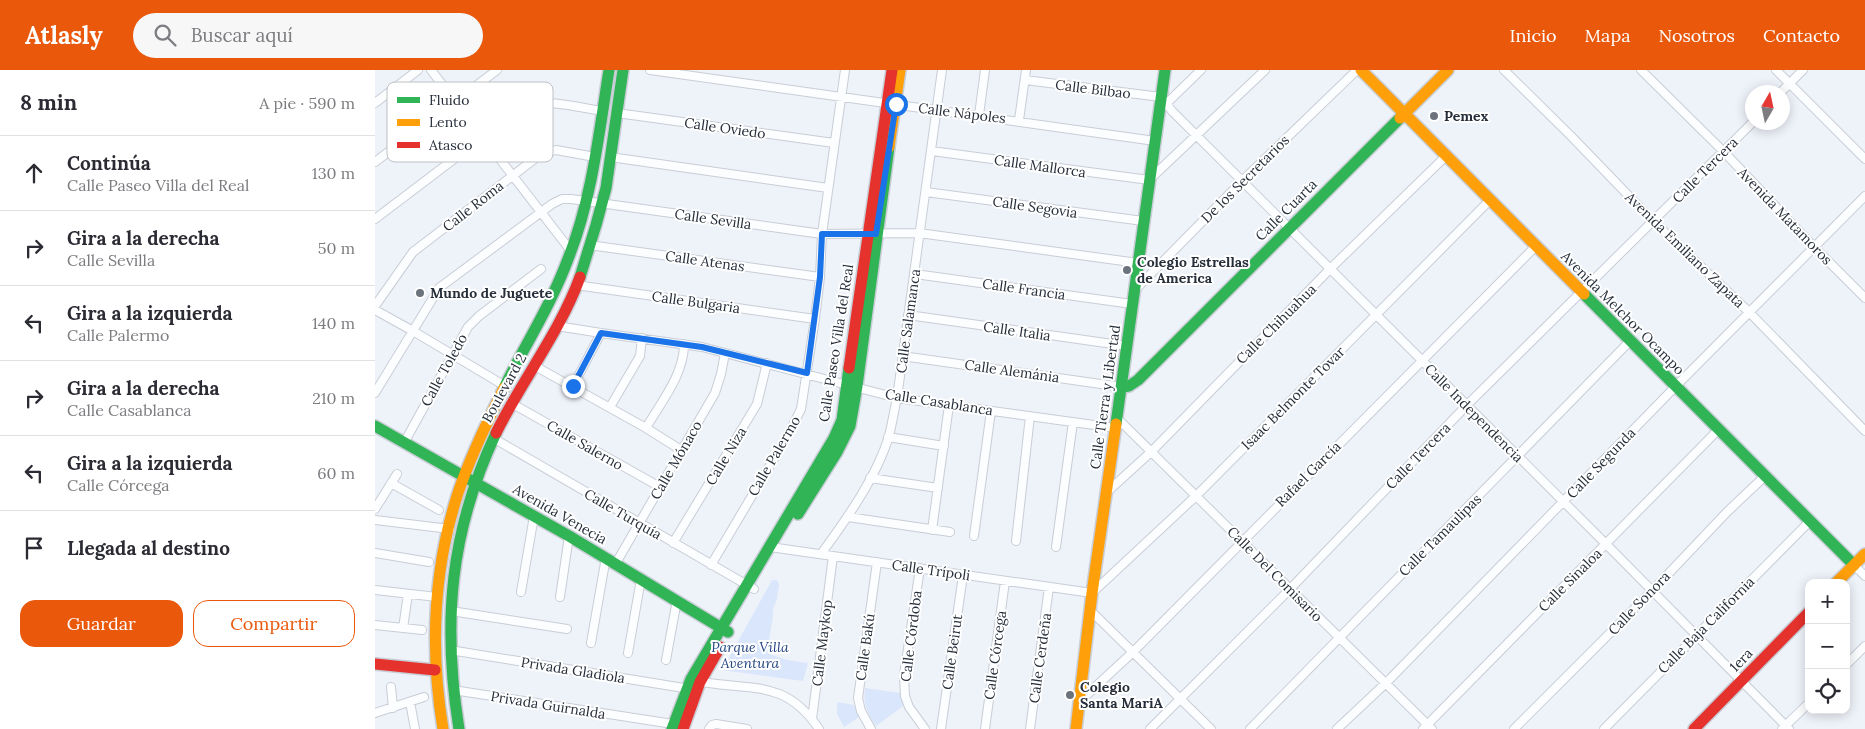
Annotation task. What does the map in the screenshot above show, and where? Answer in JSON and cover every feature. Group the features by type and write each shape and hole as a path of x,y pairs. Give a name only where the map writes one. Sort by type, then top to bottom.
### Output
{"main road":[{"name":"Boulevard 2","path":"443,729 437,696 435,629 437,597 450,529 505,386 560,282 571,251 587,202 609,70"},
{"name":"Boulevard 2","path":"459,729 453,690 450,650 451,611 470,480 511,403 557,326 576,285 602,204 623,70"},
{"name":"Calle Paseo Villa del Real","path":"891,104 892,70"},
{"name":"Calle Paseo Villa del Real","path":"676,727 694,685 751,587 842,420 852,385 891,104 900,70"},
{"name":"Calle Tierra y Libertad","path":"1076,729 1092,594 1122,387 1143,221 1155,141 1164,100 1165,70"},
{"name":"Avenida Melchor Ocampo","path":"1359,70 1853,565"},
{"name":"Calle Cuarta","path":"1122,387 1129,386 1138,380 1448,70"},
{"name":"Avenida Venecia","path":"376,429 405,443 606,557 725,630"},
{"path":"1840,579 1865,554"},
{"name":"1era","path":"1694,729 1805,616"},
{"path":"375,664 435,670"}],"street":[{"path":"403,82 419,70"},
{"path":"431,70 440,82"},
{"path":"481,82 497,70"},
{"name":"Calle Nápoles","path":"650,70 1019,120 1155,141"},
{"name":"Calle Palermo","path":"711,565 788,435 801,409 815,319 820,277 822,234 833,143 845,70"},
{"name":"Calle Salamanca","path":"821,554 848,517 870,478 889,437 897,398 943,70"},
{"path":"979,115 985,70"},
{"path":"1019,120 1026,70"},
{"path":"1164,100 1201,70"},
{"path":"1149,180 1265,70"},
{"name":"De los Secretarios","path":"1134,291 1242,181 1359,70"},
{"name":"Avenida Emiliano Zapata","path":"1504,70 1654,222 1749,312 1865,431"},
{"name":"Avenida Matamoros","path":"1641,70 1724,152 1865,298"},
{"path":"1776,70 1865,159"},
{"path":"1789,84 1803,70"},
{"name":"Calle Bilbao","path":"1025,80 1164,100"},
{"path":"375,103 387,94"},
{"name":"Calle Independencia","path":"1164,100 1172,112 1331,268 1606,544 1742,681 1785,728"},
{"path":"553,105 602,111"},
{"name":"Calle Oviedo","path":"617,113 833,143"},
{"name":"Calle Tercera","path":"1150,729 1290,589 1467,405 1745,130"},
{"name":"Calle Roma","path":"553,150 595,157"},
{"name":"Calle Mallorca","path":"932,151 1149,180"},
{"path":"375,162 387,153"},
{"name":"Calle Chihuahua","path":"1107,492 1151,452 1331,268 1446,156"},
{"path":"610,157 828,188"},
{"path":"375,219 450,162"},
{"path":"502,162 571,251"},
{"name":"Calle Roma","path":"375,306 413,252 530,162"},
{"name":"Calle Segovia","path":"926,192 1143,221"},
{"name":"Calle Segunda","path":"1337,729 1386,684 1676,386 1865,196"},
{"name":"Calle Sevilla","path":"375,393 439,288 541,212 562,199 822,234 919,233 1138,263"},
{"name":"Isaac Belmonte Tovar","path":"1092,594 1196,496 1490,200"},
{"name":"Calle Atenas","path":"589,245 820,277"},
{"name":"Rafael García","path":"1079,702 1133,652 1241,541 1536,246"},
{"name":"Calle Toledo","path":"405,443 468,327 479,316 541,269"},
{"name":"Calle Francia","path":"915,274 1132,304"},
{"name":"Calle Bulgaria","path":"576,285 815,319"},
{"path":"375,310 413,330 505,386"},
{"name":"Calle Italia","path":"908,315 1127,346"},
{"name":"Calle Casablanca","path":"557,326 684,344 807,373 897,398 1073,422 1116,423"},
{"path":"573,386 601,333"},
{"path":"609,407 640,356 642,338"},
{"name":"Calle Tamaulipas","path":"1250,729 1630,341"},
{"path":"646,428 675,378 684,358 684,344"},
{"name":"Calle Mónaco","path":"616,563 715,393 725,353"},
{"name":"Calle Alemánia","path":"902,356 1122,387"},
{"name":"Calle Niza","path":"673,543 757,404 767,363"},
{"path":"533,365 573,386 681,450"},
{"name":"Calle Salerno","path":"511,403 659,487"},
{"path":"932,530 949,405"},
{"path":"974,536 991,411"},
{"path":"1016,541 1030,416"},
{"path":"1056,547 1073,422"},
{"name":"Calle Del Comisario","path":"1116,423 1151,452 1386,684 1427,727"},
{"name":"Calle Sinaloa","path":"1427,727 1718,430"},
{"path":"889,437 944,446"},
{"name":"Calle Turquía","path":"493,438 751,587"},
{"path":"375,510 397,474"},
{"name":"Calle Sonora","path":"1514,729 1652,591 1720,519 1764,477"},
{"path":"870,478 938,488"},
{"path":"391,483 439,510"},
{"path":"521,592 534,516"},
{"path":"848,517 950,532"},
{"path":"375,520 450,529"},
{"name":"Calle Baja California","path":"1604,729 1809,522"},
{"path":"560,597 569,536"},
{"name":"Calle Trípoli","path":"773,547 1092,594"},
{"path":"375,554 429,562"},
{"name":"Calle Maykop","path":"812,718 833,556"},
{"path":"591,643 606,557"},
{"name":"Calle Bakú","path":"871,729 861,711 858,698 877,562"},
{"name":"Avenida Melchor Ocampo","path":"1853,565 1865,576"},
{"name":"Calle Córdoba","path":"919,568 905,675 905,696 909,707 925,729"},
{"name":"Calle Beirut","path":"941,729 963,575"},
{"path":"628,654 641,579"},
{"name":"Calle Córcega","path":"985,729 1005,581"},
{"name":"Calle Cerdeña","path":"1030,729 1049,587"},
{"path":"375,590 437,597"},
{"path":"403,628 408,594"},
{"path":"666,660 677,600"},
{"path":"1090,610 1211,729"},
{"path":"451,611 567,629"},
{"path":"375,625 422,630"},
{"path":"1850,661 1865,646"},
{"name":"Privada Gladiola","path":"450,650 694,685 771,690 793,700 812,718"},
{"path":"391,687 393,708"},
{"name":"Privada Guirnalda","path":"453,690 676,727"},
{"path":"375,713 424,697"},
{"path":"410,702 415,729"},
{"path":"1785,728 1805,707"},
{"path":"812,718 819,729"},
{"path":"709,729 712,724 747,729"}],"green space":[{"name":"Parque Villa Aventura","path":"772,580 777,580 779,584 777,599 773,609 767,653 787,660 808,663 803,681 722,670"},
{"path":"865,688 900,693 903,706 876,726 866,708"},
{"path":"837,702 854,705 859,717 844,727 837,714"}],"traffic: fast":[{"path":"504,388 554,293 576,236 594,166 609,70"},
{"path":"580,277 606,188 623,70"},
{"path":"1116,424 1165,70"},
{"path":"1122,387 1129,386 1138,380 1400,118"},
{"path":"798,514 837,452 850,426 889,147"},
{"path":"1584,294 1854,565"},
{"path":"672,729 691,679 834,438 842,420 849,368"},
{"path":"375,426 569,536 728,632"},
{"path":"459,729 451,651 451,614 454,578 468,506 496,433"}],"traffic: slow":[{"path":"889,147 900,70"},
{"path":"1361,70 1584,294"},
{"path":"1400,118 1448,70"},
{"path":"443,729 436,670 435,640 436,610 443,551 458,493 479,440 504,388"},
{"path":"1076,729 1092,593 1116,424"},
{"path":"1840,579 1865,554"}],"traffic: jam":[{"path":"849,368 892,70"},
{"path":"496,433 562,317 580,277"},
{"path":"1694,729 1805,616"},
{"path":"683,729 700,682 720,647"},
{"path":"375,664 435,670"}],"place":[{"name":"Pemex","path":"1434,116"},
{"name":"Colegio Estrellas de America","path":"1127,270"},
{"name":"Mundo de Juguete","path":"420,293"},
{"name":"Colegio Santa MariA","path":"1070,695"}],"route":[{"path":"573,386 601,333 702,347 807,373 820,277 822,234 876,234 896,104"}]}
